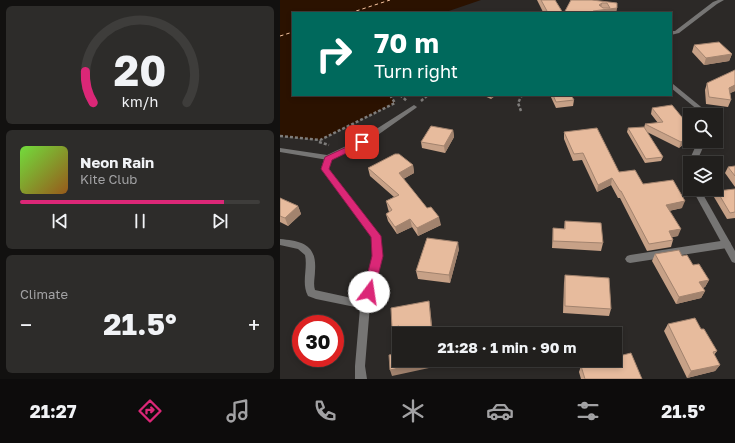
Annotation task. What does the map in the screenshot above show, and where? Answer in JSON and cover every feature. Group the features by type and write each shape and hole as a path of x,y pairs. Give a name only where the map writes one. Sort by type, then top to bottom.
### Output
{"street":[{"path":"672,33 677,32 715,3 722,0"},
{"path":"672,86 699,108"},
{"path":"280,150 328,158 362,142 414,107"},
{"path":"328,158 325,169 376,236 378,256 365,305 360,366 361,379"},
{"path":"700,196 735,259"},
{"path":"280,242 295,243 307,249 311,257 309,288 311,293 365,305"},
{"path":"630,259 726,244"}],"path":[{"path":"280,137 320,140 394,103 390,96"},
{"path":"521,111 518,103 522,96"},
{"path":"280,137 322,142 333,147"}],"shaded area":[{"path":"280,0 481,0 446,12 292,12 292,96 391,96 395,103 320,140 280,136"}],"building":[{"path":"541,0 555,0 562,12 539,12 547,11"},
{"path":"571,0 592,0 617,3 617,8 593,11 594,12 565,12","holes":["602,3 607,3 610,8 603,8 599,5"]},
{"path":"719,42 732,54 706,58 694,45"},
{"path":"735,70 735,85 729,88 731,100 709,97 707,83"},
{"path":"553,96 572,96 574,100 556,102"},
{"path":"672,105 683,118 683,140 681,142 645,124 663,122 652,108"},
{"path":"431,126 453,130 444,146 421,142"},
{"path":"644,127 663,157 646,159 628,128"},
{"path":"597,128 619,172 635,170 643,184 673,180 685,201 666,205 681,229 669,231 673,240 649,244 621,191 612,178 598,185 583,153 574,154 564,132"},
{"path":"395,154 399,154 413,165 399,173 427,208 431,207 439,217 417,228 410,219 395,227 386,214 392,210 386,201 399,195 368,168"},
{"path":"735,166 735,176 728,167"},
{"path":"735,189 735,212 730,213 720,196 723,196 723,190"},
{"path":"280,198 298,206 285,218 280,216"},
{"path":"565,221 601,223 603,243 553,241 553,228 565,229"},
{"path":"427,238 458,242 449,275 416,271"},
{"path":"679,250 682,256 687,255 693,265 699,264 709,280 699,282 705,291 679,297 655,254"},
{"path":"565,275 609,278 611,309 565,306"},
{"path":"429,301 431,327 399,326 392,328 391,308"},
{"path":"695,318 701,329 704,329 717,351 713,352 720,365 691,371 668,324"},
{"path":"631,353 642,379 585,379 581,367 622,367 622,355"},
{"path":"392,354 392,367 404,367 390,370 389,355"}],"ferry route":[{"path":"353,12 390,0"},
{"path":"280,36 292,32"}],"route":[{"path":"362,142 328,158 325,169 376,236 378,256 369,292"}]}
